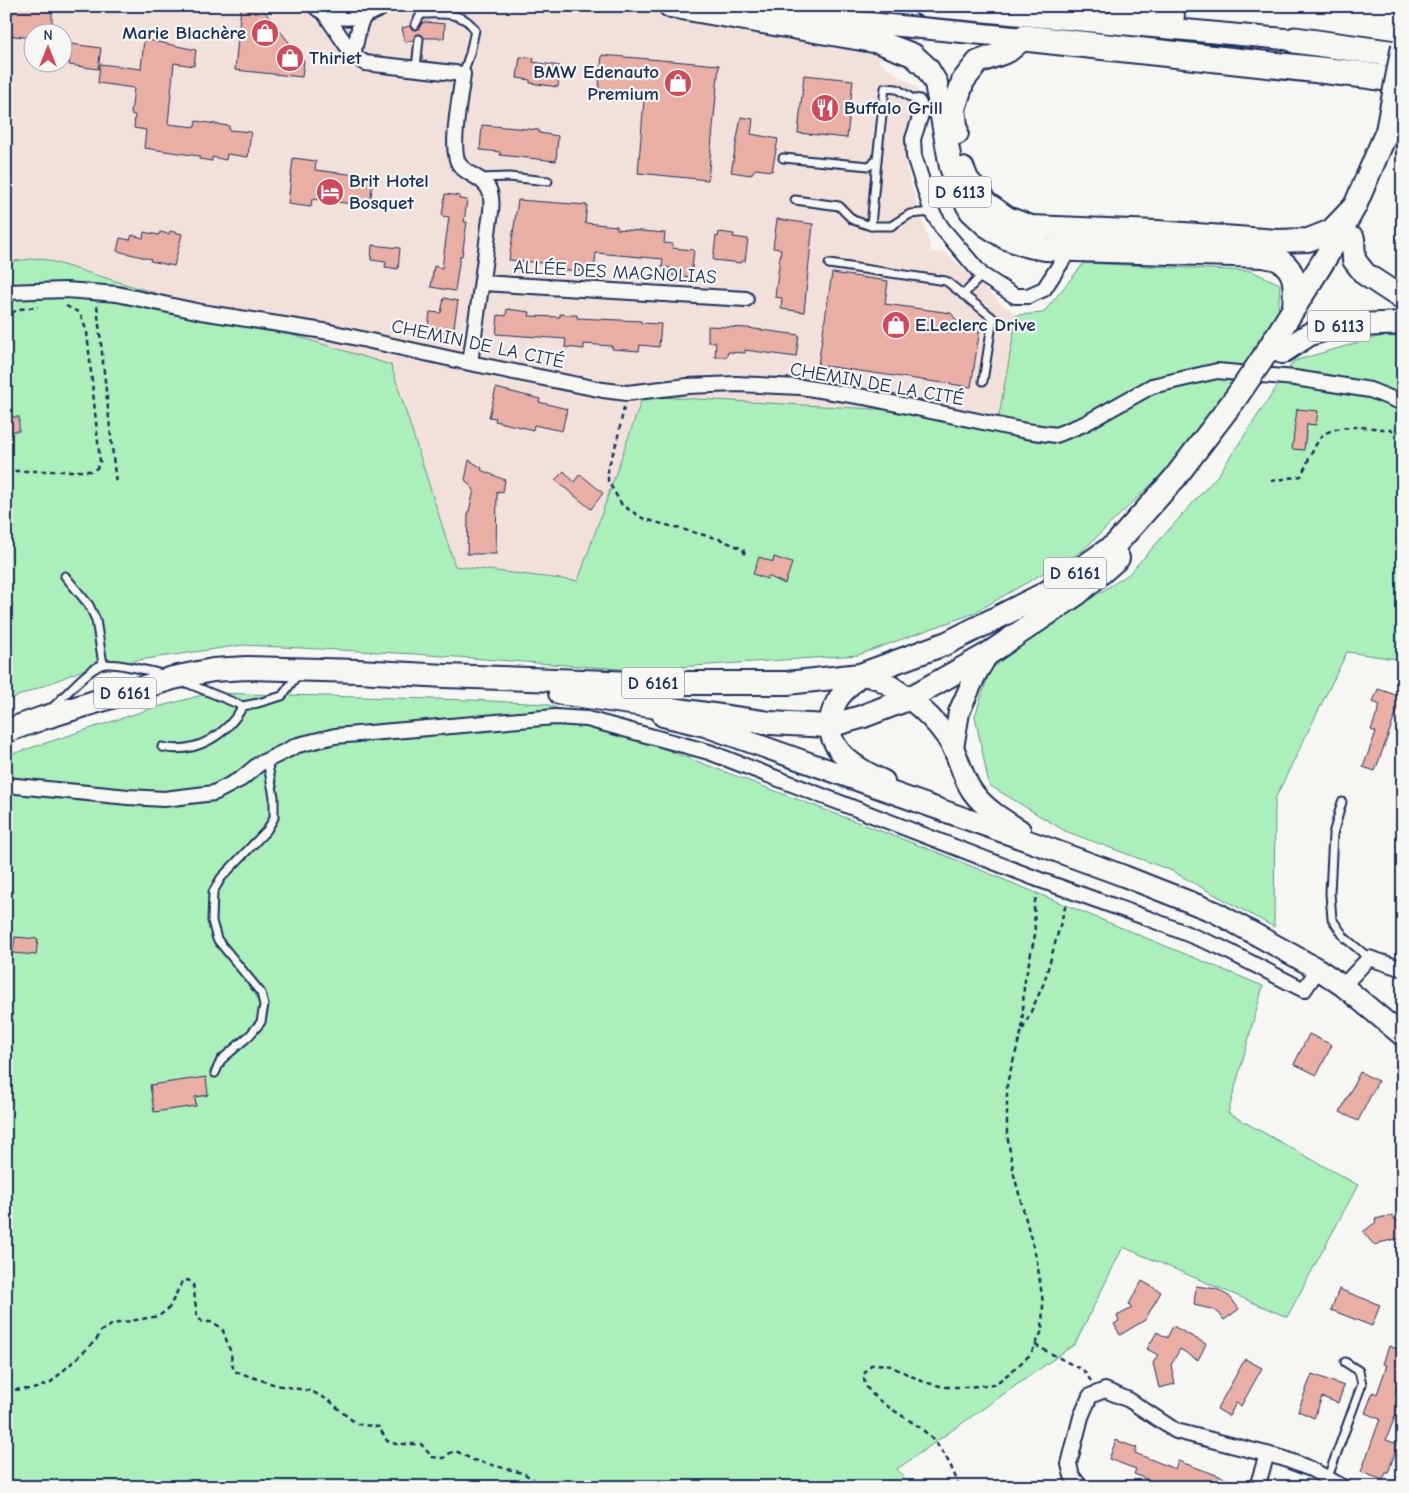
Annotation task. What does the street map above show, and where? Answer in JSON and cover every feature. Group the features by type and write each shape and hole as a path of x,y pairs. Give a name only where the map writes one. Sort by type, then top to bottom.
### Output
{"highway":[{"path":"1024,38 1365,75 1403,81"},
{"path":"1295,40 1403,55"}],"main road":[{"name":"D 6113","path":"670,6 879,42 913,55 926,68 936,83 950,167 960,192 971,211 986,225 1006,238 1028,246 1056,241 1157,232 1276,241 1308,240 1331,231 1355,206 1387,131"},
{"name":"D 6113","path":"1024,38 1008,51 978,62 963,81 954,109 960,160 967,179 986,203 1007,218 1031,227 1056,241 1263,256 1279,260 1290,271 1296,284 1294,308"},
{"name":"D 6113","path":"1403,46 1387,131 1370,198 1353,238 1354,260 1365,274 1403,299"},
{"name":"D 6161","path":"1273,359 1294,308 1355,206"},
{"name":"D 6161","path":"6,731 42,718 173,678 213,670 247,668 301,669 635,683 713,684 787,683 860,675 947,643 1046,593 1115,545 1242,399 1273,359 1353,238"},
{"name":"D 6113","path":"1273,359 1310,334 1338,326 1403,323"},
{"name":"D 6161","path":"445,676 770,723 829,726 861,717 908,699 988,654 1077,594 1137,542 1185,490 1242,399"}],"street":[{"path":"702,6 1024,38"},
{"path":"924,6 1295,40"},
{"path":"1118,6 1162,14 1254,25 1295,40"},
{"path":"320,7 343,15 372,10"},
{"path":"320,7 353,55 365,63 463,74 455,156 460,166 480,178 490,193 491,206 470,363"},
{"path":"353,55 360,24 372,10"},
{"path":"918,102 922,111 913,139 914,156 932,212 942,228 982,275 1014,296 1028,296 1044,289"},
{"path":"1044,289 1056,241"},
{"path":"1044,289 1056,241"},
{"name":"ALLÉE DES MAGNOLIAS","path":"482,283 746,299"},
{"name":"CHEMIN DE LA CITÉ","path":"6,292 66,290 118,294 201,312 330,332 603,390 627,393 688,386 736,384 801,387 864,397 1056,435 1084,424 1152,386 1217,371 1295,378 1370,390 1403,403"},
{"path":"953,748 959,712 976,674 988,654"},
{"path":"916,802 904,790 874,776 846,758 834,744 829,726 830,717 837,700 860,675 877,678 908,699 942,730 953,748 960,770 979,799 992,812 1048,848"},
{"path":"573,695 704,726 1048,848 1215,912 1318,969 1343,986 1403,1036"},
{"path":"6,786 164,799 214,793 241,779 259,764 298,745 335,736 555,717 587,719 708,752 1040,880 1150,919 1220,947 1304,990 1318,969"},
{"path":"1343,986 1369,958 1403,969"},
{"path":"1082,1487 1072,1476 1069,1464 1081,1417 1090,1396 1105,1390 1129,1400 1176,1431 1289,1460 1328,1477 1343,1487"},
{"path":"1257,1487 1267,1454"}],"lane":[{"path":"415,25 421,14 450,13 471,22 475,30 463,74"},
{"path":"416,68 418,39"},
{"path":"871,226 885,88 897,89 918,102"},
{"path":"783,158 869,166 877,160"},
{"path":"480,178 509,177 548,181"},
{"path":"795,200 839,206 853,220 871,226 890,226 910,214 932,212"},
{"path":"829,264 946,281 993,318 983,381"},
{"path":"963,294 982,275"},
{"path":"65,576 89,606 96,620 102,664"},
{"path":"42,718 102,664 135,667 173,678 243,706 282,696 301,669"},
{"path":"162,747 174,750 198,746 221,734 236,718 243,706"},
{"path":"215,1073 221,1060 250,1035 260,1022 264,1005 261,993 217,939 212,920 213,892 221,878 267,830 274,818 274,797 267,760"},
{"path":"1342,802 1333,834 1330,893 1332,919 1345,938 1369,958"},
{"path":"1328,1477 1362,1384 1359,1371 1345,1362"}],"path":[{"path":"95,292 116,484"},
{"path":"6,319 7,315 20,309 43,306"},
{"path":"6,467 15,470 92,471 97,468 100,462 87,332 80,313 67,306 59,306"},
{"path":"627,393 617,441 608,468 608,481 622,505 644,519 718,539 743,549 745,555"},
{"path":"1271,481 1301,476 1321,436 1334,430 1364,426 1403,432"},
{"path":"1022,1030 1024,985 1036,935 1034,904 1040,880"},
{"path":"959,1487 953,1468 943,1451 924,1431 873,1395 865,1384 864,1374 871,1365 886,1364 924,1382 944,1387 995,1384 1031,1354 1042,1331 1043,1303 1037,1261 1014,1175 1007,1134 1007,1083 1022,1030 1044,983 1070,891"},
{"path":"6,1390 32,1389 50,1383 88,1348 101,1331 113,1324 159,1316 169,1308 182,1282 188,1280 193,1283 197,1316 202,1322 212,1322 222,1328 232,1353 234,1371 276,1385 311,1391 330,1400 357,1424 378,1427 387,1441 396,1444 421,1444 432,1456 444,1458 456,1451 473,1460 523,1473 546,1487"},
{"path":"1035,1345 1084,1371 1098,1393"}],"shaded area":[{"path":"6,6 894,6 879,62 918,88 915,111 904,149 907,170 932,252 945,252 1003,305 1017,315 999,416 643,396 578,581 455,566 391,365 40,258 6,262"}],"green space":[{"path":"40,258 391,365 455,566 578,581 643,396 999,416 1017,315 1043,313 1084,263 1251,271 1280,284 1278,315 1266,341 1181,456 1082,551 972,614 858,655 633,670 416,654 243,645 90,667 6,701 6,262"},
{"path":"1384,335 1403,339 1403,660 1347,652 1275,799 1274,927 1170,870 1065,831 989,785 975,716 990,670 1031,637 1129,574 1218,475 1294,361"},
{"path":"210,693 471,700 546,704 944,855 1263,986 1228,1113 1358,1185 1287,1317 1123,1247 1075,1344 897,1469 911,1487 6,1487 6,756 150,709"}],"building":[{"path":"6,6 47,6 52,12 52,22 22,22 22,37 6,35"},
{"path":"241,6 260,6 304,61 302,77 235,70"},
{"path":"425,22 445,24 444,38 424,38 419,34 415,36 414,40 405,42 402,28 410,26 416,30"},
{"path":"144,39 196,50 194,66 174,63 168,124 195,127 196,121 229,126 229,130 251,132 248,157 227,154 226,160 212,157 212,161 199,159 199,156 144,148 146,130 134,128 135,115 131,114 134,88 98,83 100,64 141,69"},
{"path":"72,44 101,48 98,69 72,65"},
{"path":"602,55 719,65 708,180 638,173 644,100 598,96"},
{"path":"520,57 534,58 533,62 560,66 558,87 530,83 530,80 517,78"},
{"name":"Buffalo Grill","path":"804,75 853,80 847,138 798,133"},
{"path":"741,117 753,119 751,134 778,139 772,171 755,169 751,175 731,172"},
{"path":"482,125 539,130 539,133 558,136 556,161 500,155 500,152 480,150"},
{"path":"293,158 316,161 315,170 373,177 370,206 312,199 311,207 288,204"},
{"path":"445,194 460,196 459,199 467,200 464,222 467,222 455,291 431,287 434,266 442,268 449,217 442,216"},
{"path":"518,200 587,205 585,223 617,226 617,229 665,233 664,243 673,244 672,248 694,250 691,277 670,275 671,268 662,267 663,259 596,253 594,272 553,269 553,264 509,260"},
{"path":"777,219 813,224 804,312 781,309 782,298 775,297 781,249 773,248"},
{"path":"170,231 182,234 174,266 117,251 120,238 130,240 132,235 143,238 144,232 159,235 160,232 169,234"},
{"path":"719,232 734,234 733,237 748,239 745,261 741,263 713,260 716,236 718,237"},
{"path":"372,245 400,248 398,269 385,267 386,262 371,260"},
{"path":"832,273 888,281 885,304 951,313 959,324 980,328 971,387 818,365"},
{"path":"444,298 458,301 453,333 428,327 430,312 441,313"},
{"path":"507,309 530,312 529,316 560,317 560,314 577,315 577,318 641,321 641,323 661,324 659,347 640,345 639,351 612,349 612,346 584,344 584,349 565,347 566,339 496,334 498,315 506,316"},
{"path":"708,326 747,328 799,335 796,357 745,350 745,353 728,352 727,357 715,357 716,342 708,342"},
{"path":"496,388 540,399 539,402 567,409 562,431 534,425 533,430 495,421 496,418 489,417"},
{"path":"1297,409 1318,411 1316,425 1307,424 1304,450 1292,449"},
{"path":"6,417 19,417 19,431 6,431"},
{"path":"469,460 482,468 481,470 505,480 503,492 497,491 496,554 467,554 468,515 474,490 465,480"},
{"path":"564,471 574,482 580,474 603,493 591,509 555,480"},
{"path":"759,557 773,562 774,557 792,563 785,584 768,576 767,579 753,574"},
{"path":"1378,689 1402,697 1375,771 1363,767 1376,732 1371,730 1380,705 1373,702"},
{"path":"15,937 38,939 36,955 13,953"},
{"path":"1309,1034 1332,1045 1317,1075 1294,1064"},
{"path":"1360,1072 1378,1081 1358,1121 1340,1112"},
{"path":"206,1077 208,1095 195,1097 196,1106 154,1112 150,1085"},
{"path":"1393,1215 1394,1219 1403,1222 1403,1241 1396,1239 1379,1243 1375,1246 1363,1232 1376,1222 1375,1219"},
{"path":"1142,1281 1161,1292 1145,1320 1120,1335 1114,1324 1119,1321 1117,1316 1132,1308 1129,1304"},
{"path":"1196,1286 1217,1289 1230,1297 1239,1309 1224,1320 1219,1313 1211,1309 1194,1305"},
{"path":"1339,1289 1380,1305 1372,1326 1331,1310"},
{"path":"1173,1326 1206,1344 1198,1360 1180,1349 1171,1365 1175,1384 1159,1388 1153,1363 1158,1355 1147,1349 1157,1332 1167,1338"},
{"path":"1389,1346 1403,1351 1403,1372 1395,1393 1403,1396 1386,1440 1398,1444 1388,1473 1386,1473 1383,1480 1361,1472 1380,1419 1365,1413 1373,1392 1377,1394 1387,1365 1383,1364"},
{"path":"1245,1359 1262,1368 1241,1406 1236,1403 1229,1416 1217,1409"},
{"path":"1312,1374 1344,1386 1338,1403 1322,1397 1314,1418 1298,1411"},
{"path":"1116,1440 1137,1448 1135,1453 1175,1469 1178,1461 1244,1485 1243,1487 1167,1487 1134,1474 1136,1469 1109,1459"}],"place":[{"name":"Marie Blachère","path":"265,33"},
{"name":"Thiriet","path":"290,58"},
{"name":"BMW Edenauto Premium","path":"678,83"},
{"name":"Buffalo Grill","path":"825,108"},
{"name":"Brit Hotel Bosquet","path":"330,192"},
{"name":"E.Leclerc Drive","path":"896,325"}]}
